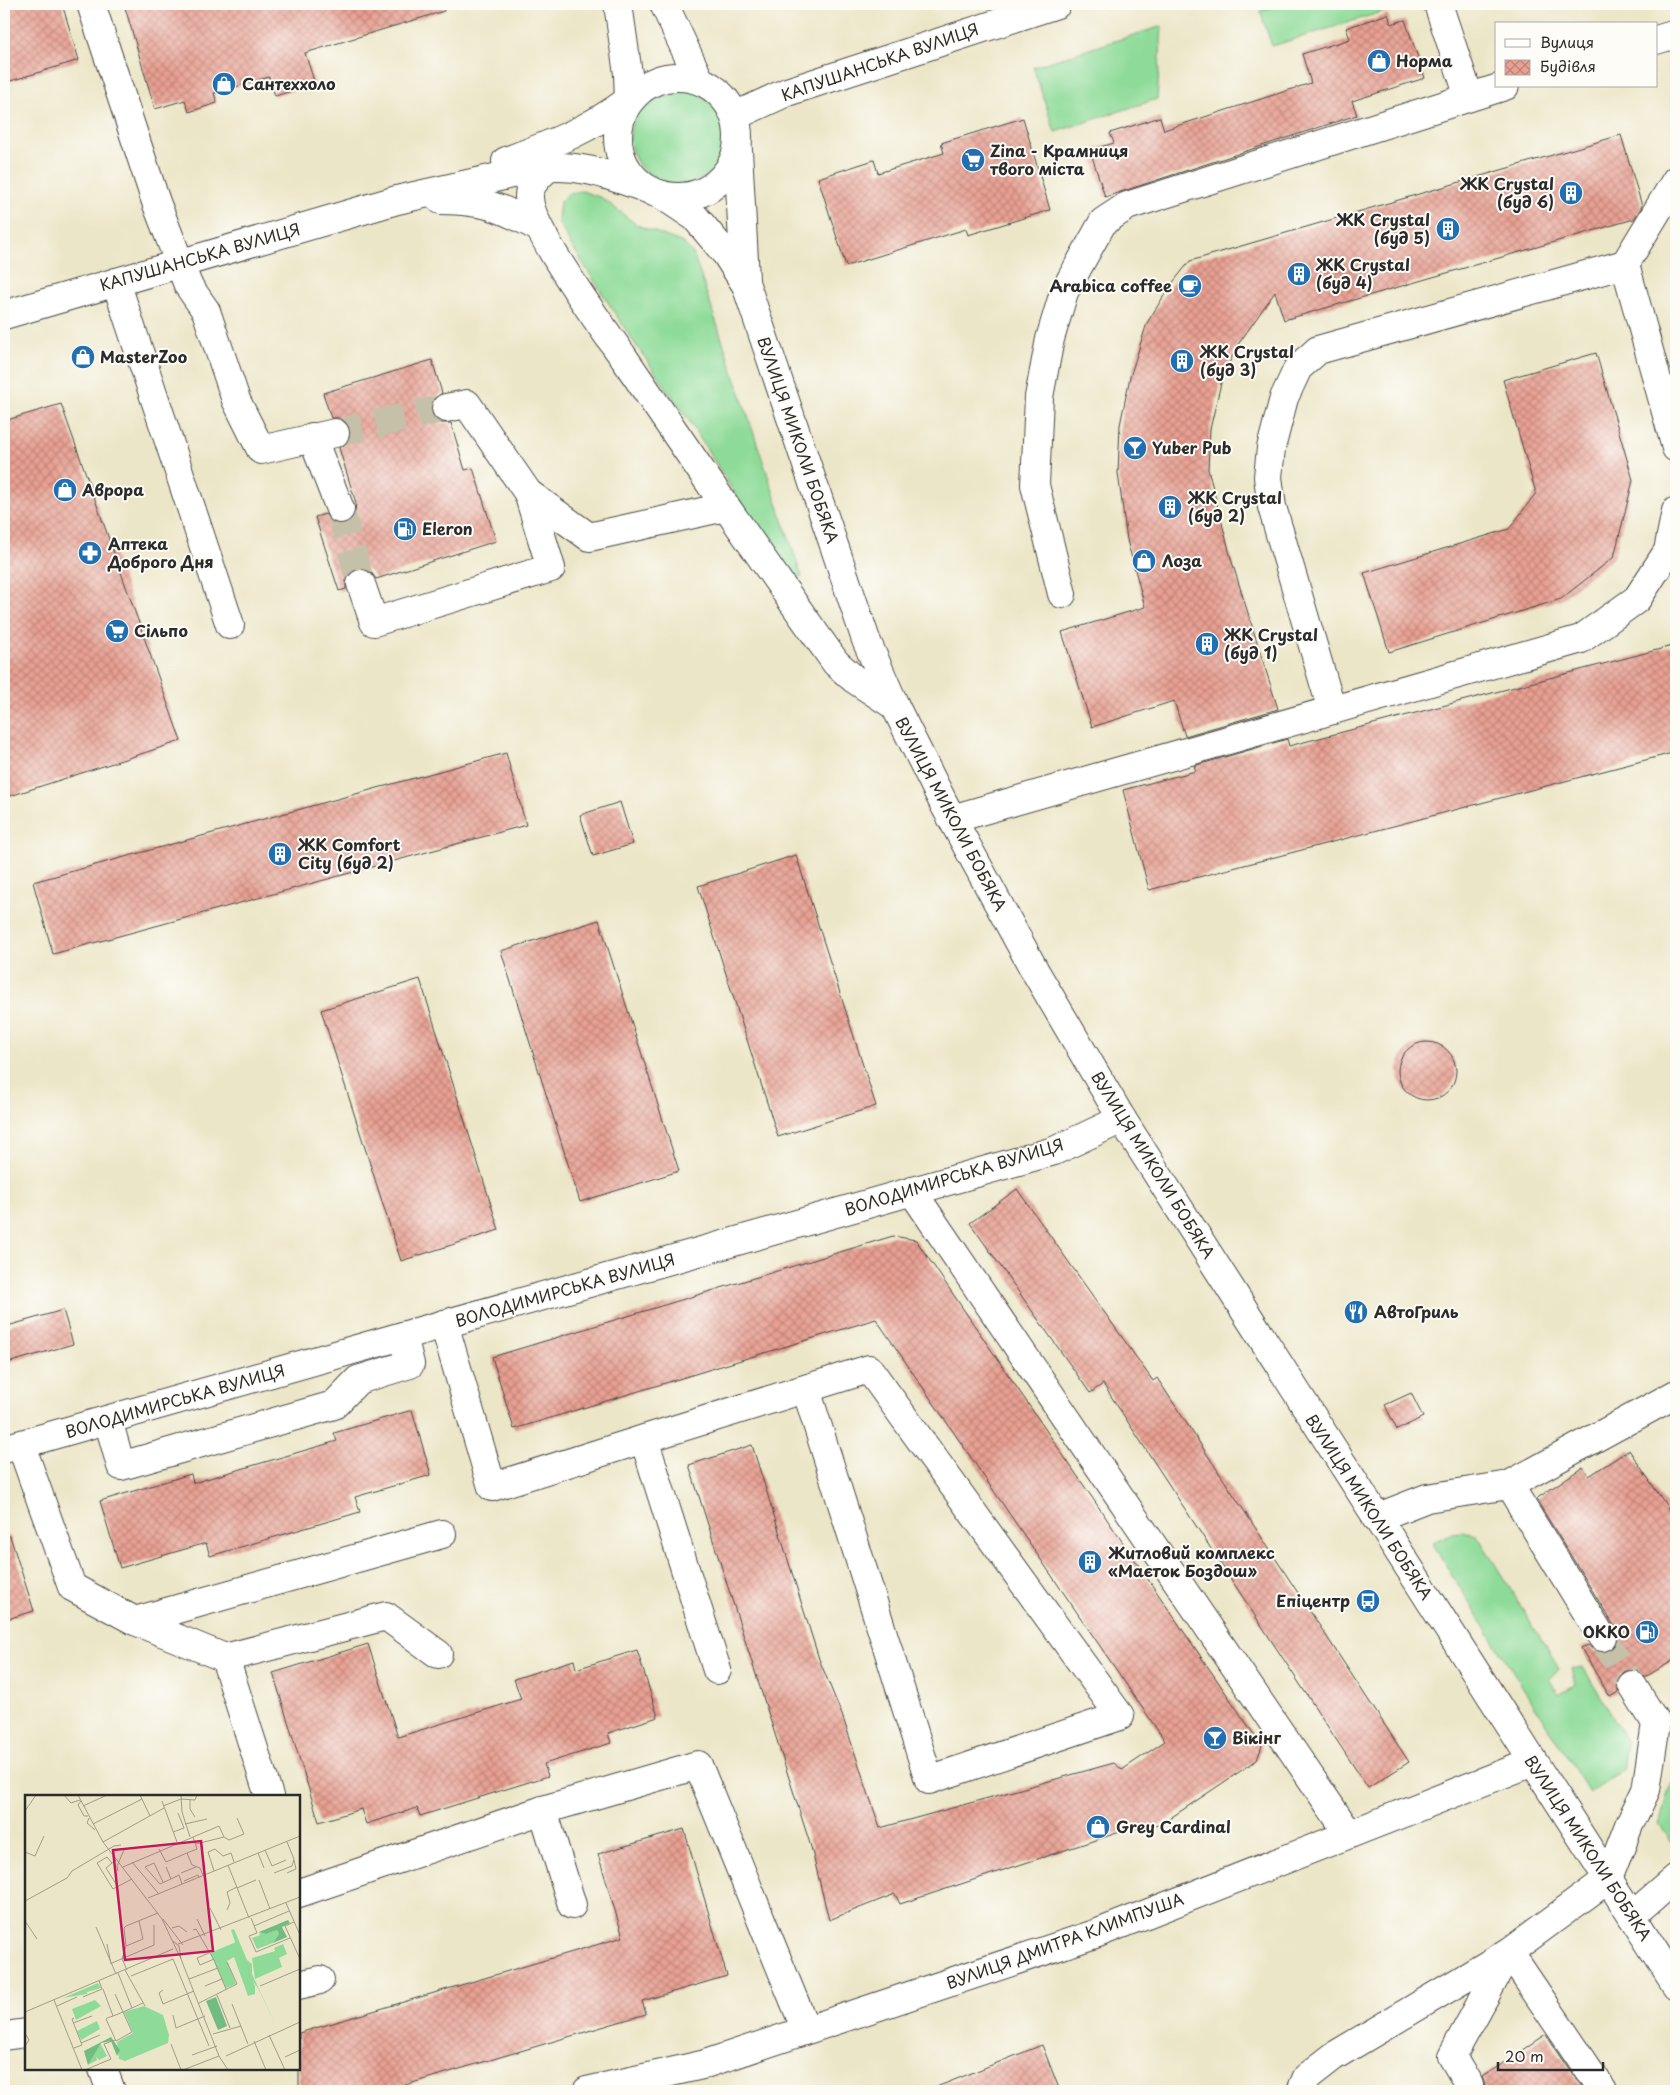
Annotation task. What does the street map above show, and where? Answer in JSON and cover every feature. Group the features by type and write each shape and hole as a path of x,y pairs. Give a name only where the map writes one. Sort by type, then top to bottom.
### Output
{"street":[{"path":"91,4 156,202 188,285 206,311 236,400 261,450 324,435 340,508"},
{"path":"618,4 628,74 629,100 619,125 618,143 622,158 631,174 654,191 682,197 702,192 719,181 732,165 738,148 735,116 726,101 715,89 700,81 682,77 663,79 645,87 629,100"},
{"path":"664,4 700,81"},
{"name":"КАПУШАНСЬКА ВУЛИЦЯ","path":"735,116 787,92 1057,4"},
{"path":"1438,4 1469,97"},
{"path":"1658,39 1676,34"},
{"path":"1062,594 1035,484 1039,397 1050,340 1064,292 1103,222 1127,206 1499,88"},
{"name":"КАПУШАНСЬКА ВУЛИЦЯ","path":"4,315 396,200 571,137 603,119 629,100"},
{"name":"ВУЛИЦЯ МИКОЛИ БОБЯКА","path":"738,148 741,235 746,285 866,640 894,706 952,819 1035,971 1122,1119 1676,1985"},
{"path":"550,166 535,179 529,196 538,227 584,299 724,507 836,663 854,679 894,706"},
{"name":"КАПУШАНСЬКА ВУЛИЦЯ","path":"396,200 550,166 595,170 654,191"},
{"path":"1332,710 1272,507 1268,478 1271,448 1284,398 1298,368 1318,350 1625,264 1676,180"},
{"name":"ВУЛИЦЯ МИКОЛИ БОБЯКА","path":"654,191 695,217 726,254 746,285"},
{"path":"396,200 474,201 497,206 538,227"},
{"path":"1625,264 1676,448"},
{"path":"116,282 230,626"},
{"path":"361,584 374,622 551,568 528,493 467,404 446,408"},
{"path":"528,493 589,537 724,507"},
{"path":"952,819 1580,640 1637,599 1668,551 1676,511"},
{"name":"ВОЛОДИМИРСЬКА ВУЛИЦЯ","path":"12,1447 1054,1151 1122,1119"},
{"path":"912,1191 1349,1834"},
{"path":"444,1324 492,1487 869,1369 1120,1716 929,1780 806,1389"},
{"path":"108,1420 121,1466 140,1461 334,1405 358,1380 410,1364 403,1336"},
{"path":"1376,1518 1427,1498 1509,1485 1673,1402"},
{"path":"644,1439 717,1670"},
{"path":"12,1447 72,1587 135,1621 225,1658 386,1616 438,1654"},
{"path":"1509,1485 1602,1637"},
{"path":"135,1621 442,1534"},
{"path":"225,1658 269,1795"},
{"path":"1301,2091 1307,2077 1334,2056 1509,1952 1608,1879 1629,1824 1646,1790 1656,1723 1632,1685"},
{"name":"ВУЛИЦЯ ДМИТРА КЛИМПУША","path":"587,2091 702,2065 1098,1933 1533,1762"},
{"path":"300,1892 543,1810 698,1765 806,2030"},
{"path":"543,1810 572,1905"},
{"path":"1632,1916 1676,1878"},
{"path":"1469,2085 1452,2056 1509,1952"},
{"path":"1509,1952 1603,2091"},
{"path":"4,2036 25,2033"},
{"path":"103,2070 111,2091"}],"green space":[{"path":"1282,4 1408,4 1272,46 1260,11"},
{"path":"1162,26 1157,99 1055,132 1033,67"},
{"path":"678,89 696,93 712,103 722,119 726,137 722,155 712,171 696,181 678,185 660,181 644,171 634,155 630,137 634,119 644,103 660,93"},
{"path":"582,191 602,198 637,225 683,243 693,253 802,577 794,578 787,576 684,413 633,341 568,240 558,221 560,201 569,193"},
{"path":"1461,1532 1477,1535 1559,1668 1549,1679 1559,1695 1575,1684 1571,1669 1583,1667 1627,1742 1623,1771 1589,1792 1435,1548 1433,1542 1453,1533"},
{"path":"1676,1778 1676,1842 1674,1844 1659,1825 1667,1794"}],"building":[{"path":"17,4 62,4 79,60 4,83 4,8"},
{"path":"124,4 443,4 444,11 305,53 315,84 275,96 269,77 214,93 217,103 189,112 185,100 155,109"},
{"path":"1388,14 1391,24 1405,20 1425,78 1352,101 1357,115 1105,197 1090,150 1114,143 1110,133 1160,117 1164,130 1311,83 1302,54 1350,39 1346,28"},
{"path":"1023,118 1050,210 968,235 966,229 846,266 818,178 874,160 878,173 944,153 941,143"},
{"path":"1621,135 1642,206 1634,219 1284,320 1275,292 1237,346 1222,379 1210,429 1208,469 1232,562 1278,709 1185,736 1174,701 1092,727 1062,632 1145,607 1127,540 1118,473 1120,425 1130,377 1147,323 1170,286 1190,261"},
{"path":"1596,353 1633,480 1614,557 1561,599 1389,652 1364,573 1509,529 1536,493 1503,380"},
{"path":"432,360 442,393 431,402 431,411 434,418 440,423 451,423 465,470 473,468 496,541 376,579 371,572 364,569 356,569 349,574 346,581 346,589 339,591 315,517 325,514 331,521 345,524 352,519 356,503 339,448 346,444 350,438 350,430 347,423 340,418 331,418 323,393"},
{"path":"61,404 181,741 4,798 4,421"},
{"path":"1676,645 1676,752 1149,890 1123,790 1196,771 1194,766 1287,739 1289,746"},
{"name":"ЖК Comfort City (буд 2)","path":"506,753 526,825 53,954 33,882"},
{"path":"620,802 633,844 593,856 580,815"},
{"path":"796,855 876,1106 778,1137 698,886"},
{"path":"599,920 679,1171 580,1202 501,951"},
{"path":"420,979 499,1230 401,1261 321,1010"},
{"path":"1427,1042 1438,1044 1451,1055 1456,1071 1454,1082 1443,1095 1427,1100 1416,1098 1403,1087 1398,1071 1400,1060 1411,1047"},
{"path":"1017,1189 1153,1381 1157,1378 1409,1762 1368,1788 1103,1384 1090,1393 970,1223"},
{"name":"Житловий комплекс «Маєток Боздош»","path":"893,1236 916,1240 1262,1746 1257,1760 1160,1825 1123,1831 900,1904 895,1894 829,1920 811,1847 689,1465 752,1445 819,1659 842,1715 880,1828 1114,1763 1122,1770 1165,1741 876,1319 514,1429 492,1357"},
{"path":"63,1310 73,1344 11,1362 4,1335 4,1327"},
{"path":"1411,1393 1423,1417 1397,1430 1385,1405"},
{"path":"412,1410 431,1475 355,1497 360,1512 210,1556 206,1543 120,1568 100,1501 191,1474 193,1483 337,1441 334,1433"},
{"path":"1629,1450 1676,1520 1676,1659 1645,1677 1639,1671 1631,1669 1624,1672 1618,1678 1618,1692 1610,1697 1581,1648 1588,1645 1595,1651 1602,1653 1610,1651 1616,1644 1618,1637 1616,1629 1536,1499 1583,1467 1589,1476"},
{"path":"10,1536 34,1611 4,1620 4,1537"},
{"path":"368,1644 398,1737 521,1699 514,1679 574,1660 576,1669 637,1650 658,1717 608,1733 611,1743 544,1764 548,1776 420,1816 417,1808 366,1824 361,1809 319,1822 273,1673"},
{"path":"684,1829 727,1976 642,2001 646,2014 385,2091 299,2091 300,2033 623,1937 598,1854"},
{"path":"1546,2035 1584,2091 1483,2091 1485,2084 1482,2077"},
{"path":"1042,2045 1060,2091 929,2090"}],"tunnel":[{"path":"335,433 446,408"},
{"path":"340,509 361,584"},
{"path":"1602,1637 1632,1685"}],"place":[{"name":"Норма","path":"1379,61"},
{"name":"Сантеххоло","path":"224,84"},
{"name":"Zina - Крамниця твого міста","path":"973,160"},
{"name":"ЖК Crystal (буд 6)","path":"1571,193"},
{"name":"ЖК Crystal (буд 5)","path":"1448,229"},
{"name":"ЖК Crystal (буд 4)","path":"1299,274"},
{"name":"Arabica coffee","path":"1190,286"},
{"name":"MasterZoo","path":"83,357"},
{"name":"ЖК Crystal (буд 3)","path":"1182,361"},
{"name":"Yuber Pub","path":"1135,448"},
{"name":"Аврора","path":"65,490"},
{"name":"ЖК Crystal (буд 2)","path":"1170,507"},
{"name":"Eleron","path":"405,529"},
{"name":"Аптека Доброго Дня","path":"90,553"},
{"name":"Лоза","path":"1144,561"},
{"name":"Сільпо","path":"117,631"},
{"name":"ЖК Crystal (буд 1)","path":"1207,644"},
{"name":"ЖК Comfort City (буд 2)","path":"280,854"},
{"name":"АвтоГриль","path":"1356,1312"},
{"name":"Житловий комплекс «Маєток Боздош»","path":"1090,1562"},
{"name":"Епіцентр","path":"1368,1601"},
{"name":"ОККО","path":"1647,1632"},
{"name":"Вікінг","path":"1215,1738"},
{"name":"Grey Cardinal","path":"1098,1827"}]}
